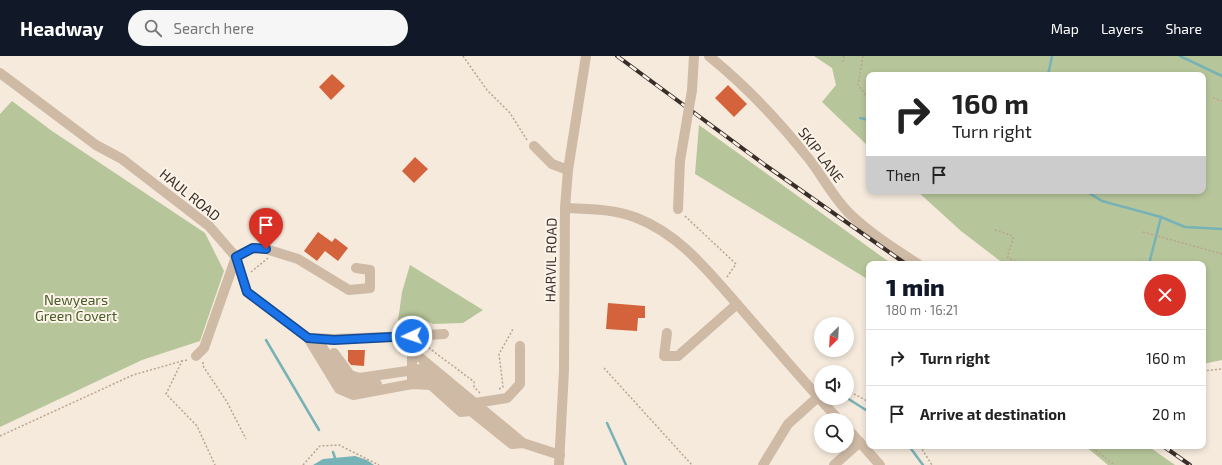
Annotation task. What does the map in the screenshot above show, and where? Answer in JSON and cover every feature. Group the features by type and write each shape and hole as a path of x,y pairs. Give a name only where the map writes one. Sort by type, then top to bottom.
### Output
{"street":[{"name":"HARVIL ROAD","path":"560,460 564,340 565,208 568,170 586,56"},
{"path":"678,209 680,161 692,90 694,56"},
{"name":"SKIP LANE","path":"709,56 732,74 786,132 809,159 838,201 852,215 914,261"},
{"name":"HAUL ROAD","path":"0,73 96,145 122,159 209,226 236,257 247,292 317,338"},
{"path":"534,146 552,164 568,170"},
{"path":"565,208 612,210 637,218 658,228 684,246 722,285 814,392"},
{"path":"196,356 204,348 236,257 253,248 266,249 298,259 350,290 370,288 370,270 356,268"},
{"path":"667,333 664,356 678,356 737,304"},
{"path":"317,338 444,334"},
{"path":"412,336 412,377"},
{"path":"317,338 339,389 353,395 412,377 431,385 461,412 473,407 507,398 520,384 520,346"},
{"path":"317,338 350,376 359,378 434,378 473,407"},
{"path":"412,350 512,444 523,443 560,460"},
{"path":"763,465 788,424 814,401"},
{"path":"826,405 833,413"},
{"path":"854,436 866,449"},
{"path":"834,465 860,442"},
{"path":"866,449 880,465"}],"path":[{"path":"463,56 486,90 510,113 524,136 534,146"},
{"path":"843,62 844,56"},
{"path":"863,56 858,86 866,96"},
{"path":"1213,98 1222,101"},
{"path":"678,209 736,264 722,285"},
{"path":"995,230 1013,236 1008,258 1014,261"},
{"path":"1143,232 1222,254"},
{"path":"204,348 203,366 227,402 246,439"},
{"path":"0,436 133,375 182,362 196,356"},
{"path":"182,362 166,394 197,426 215,465"},
{"path":"604,368 692,465"},
{"path":"1206,371 1222,371"},
{"path":"854,394 866,400"},
{"path":"303,465 320,446 339,445 379,465"},
{"path":"922,449 932,465"},
{"path":"1093,449 1115,465"}],"green space":[{"path":"814,56 1222,56 1222,360 1206,363 1206,261 1000,261 961,231 920,194 1206,194 1206,72 866,72 866,144 822,102 836,85 832,68"},
{"name":"Newyears Green Covert","path":"12,101 52,131 205,233 224,271 200,341 142,360 0,427 0,114"},
{"path":"699,125 888,261 866,261 866,278 695,174"},
{"path":"410,265 483,310 463,323 433,324 424,320 398,321 402,292"},
{"path":"1089,449 1152,449 1175,465 1108,465"}],"water":[{"path":"355,456 367,460 374,465 313,465 323,459"}],"building":[{"path":"332,74 345,86 331,100 319,87"},
{"path":"728,85 747,104 734,117 715,98"},
{"path":"415,157 428,169 414,183 402,171"},
{"path":"318,232 332,242 335,238 348,248 338,261 325,251 317,261 304,251"},
{"path":"608,303 645,306 645,318 638,318 637,331 606,329"},
{"path":"348,350 365,350 364,366 351,365 348,361"}],"waterway":[{"path":"1049,72 1052,56"},
{"path":"1180,56 1222,76"},
{"path":"860,118 866,119"},
{"path":"1091,194 1102,201 1161,217 1185,227 1222,229"},
{"path":"1150,261 1161,217"},
{"path":"266,340 319,430"},
{"path":"854,402 866,410"},
{"path":"607,423 626,465"},
{"path":"911,449 923,465"},
{"path":"333,452 335,458"}],"railway":[{"path":"617,56 765,165 902,261"},
{"path":"1167,449 1190,465"}],"route":[{"path":"266,249 253,248 236,257 247,292 308,338 334,340 412,336"}]}
